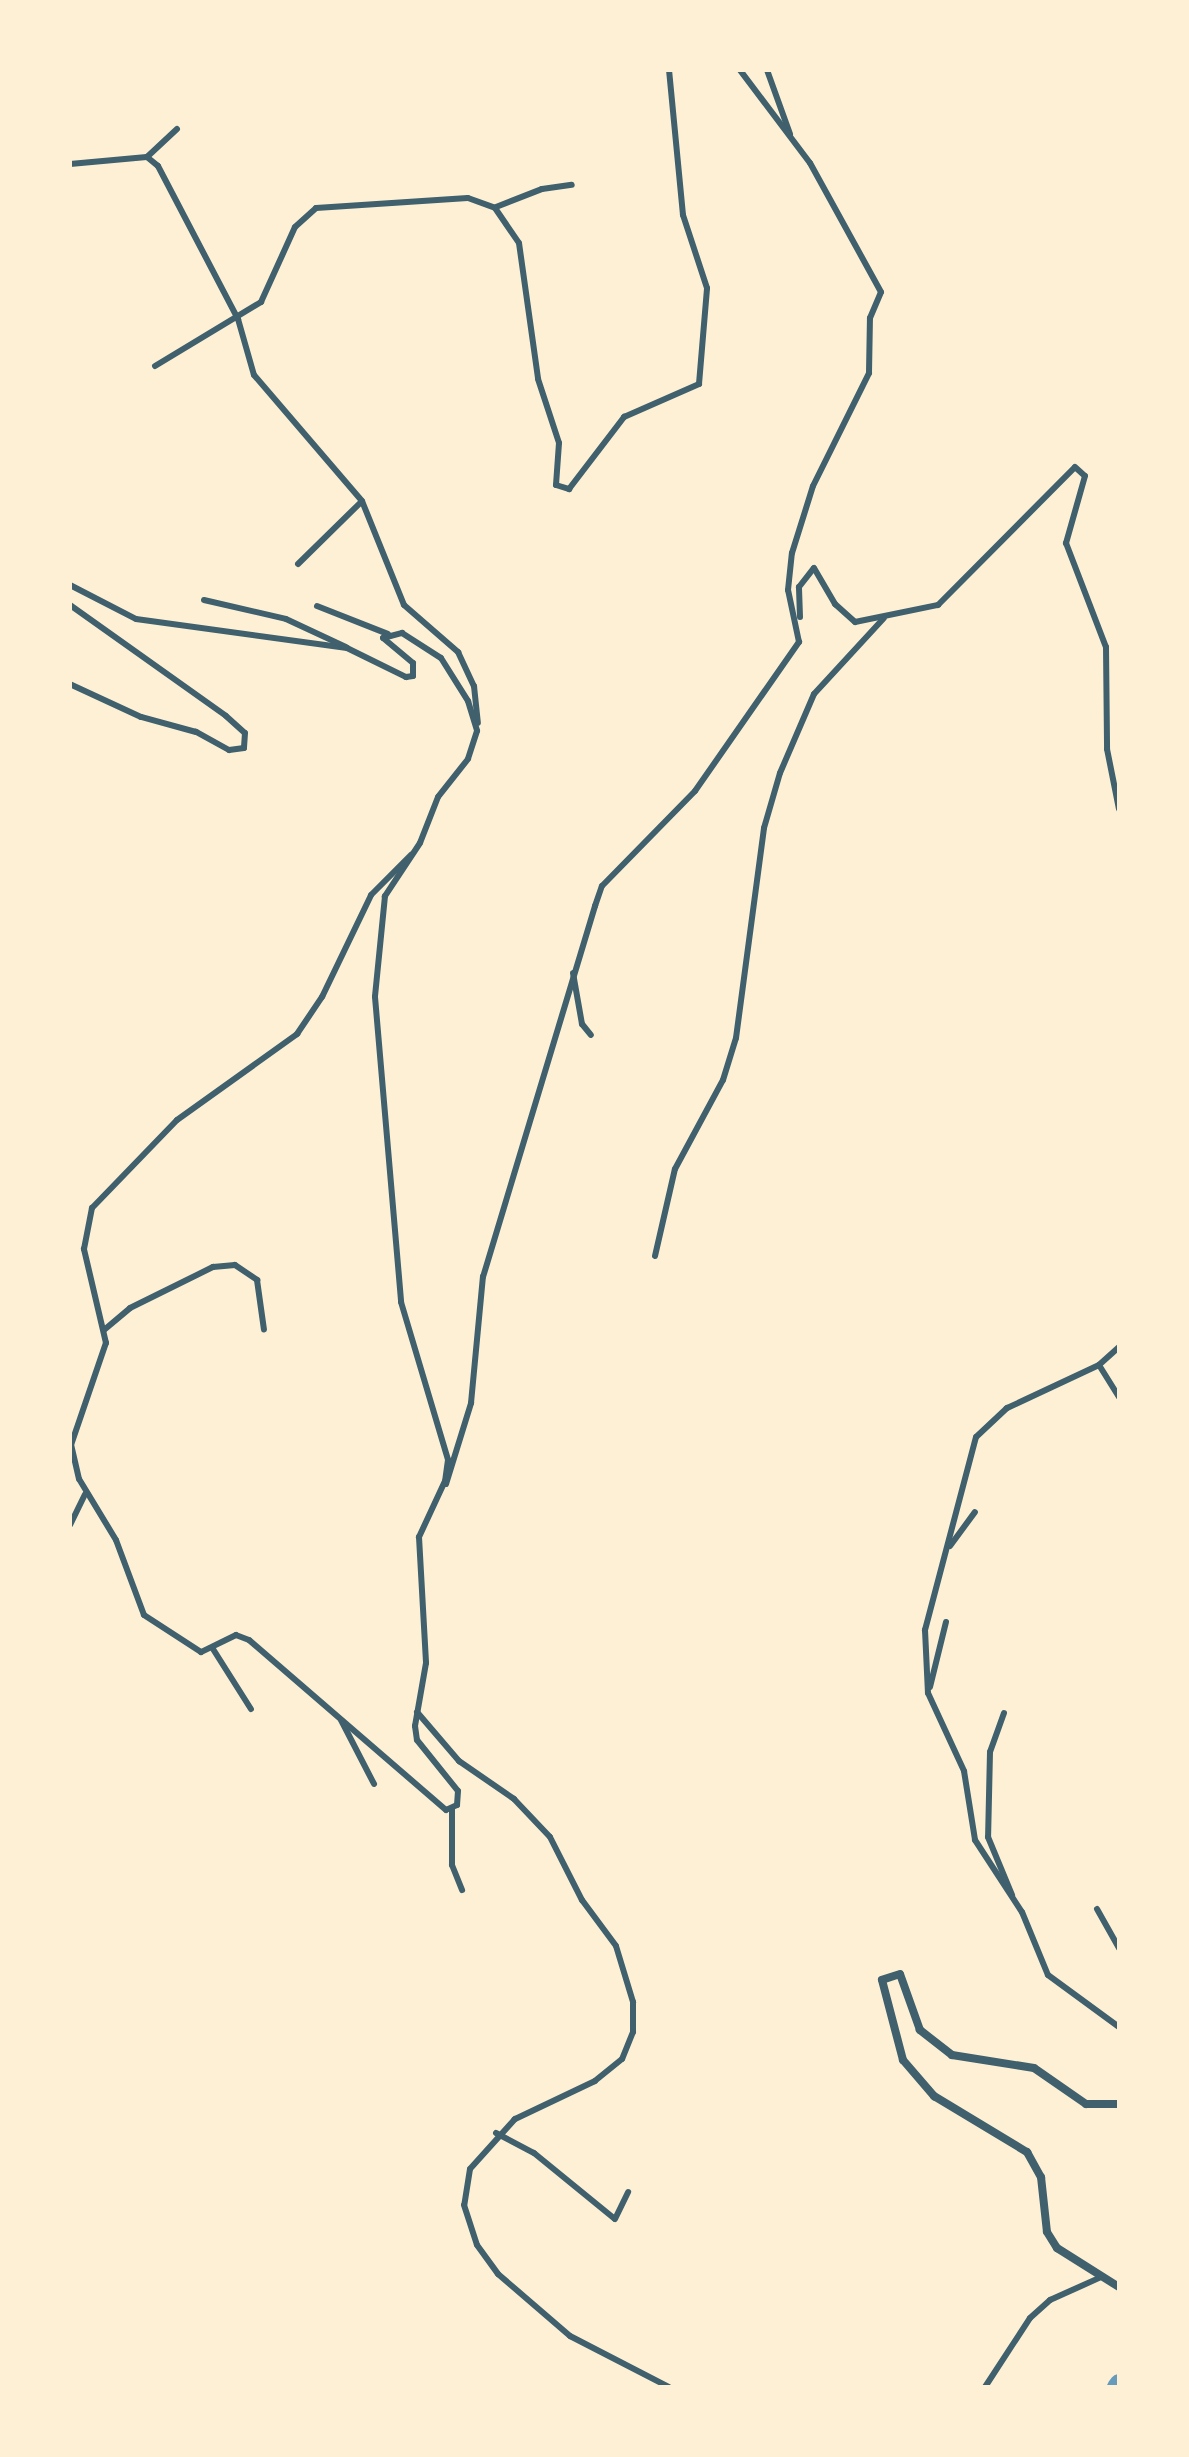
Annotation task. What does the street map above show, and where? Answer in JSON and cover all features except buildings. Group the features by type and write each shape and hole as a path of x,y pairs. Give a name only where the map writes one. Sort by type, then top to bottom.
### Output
{"street":[{"path":"495,208 519,243 538,379 559,444 556,485 570,488 624,416 699,384 707,288 683,215 680,147 669,122 670,70"},
{"path":"740,70 793,140 881,292 870,318 866,388 812,486 792,553 788,590 801,629"},
{"path":"767,70 793,140"},
{"path":"70,164 147,157 177,129"},
{"path":"147,157 238,319 261,387 362,501 404,605 448,642 474,686 477,731 465,766 438,797 412,855 384,896 376,1040 392,1161 396,1264 448,1460 442,1488"},
{"path":"154,366 261,302 295,227 316,208 454,196 495,208 572,186"},
{"path":"462,1890 452,1865 452,1809 458,1791 418,1740 416,1711 426,1663 419,1536 457,1462 471,1403 483,1277 572,972 602,886 695,791 799,642 799,587 814,568 843,615 855,622 885,618 950,597 1074,467 1085,476 1066,543 1106,648 1106,749 1119,809"},
{"path":"298,564 362,501"},
{"path":"70,585 136,619 347,648"},
{"path":"204,600 286,618 413,676 414,663 384,644 388,634"},
{"path":"70,605 226,716 246,733 244,748 229,750 70,684"},
{"path":"317,606 388,634 402,634 441,658 468,701 477,731"},
{"path":"655,1256 675,1170 722,1080 736,1038 764,828 780,774 814,694 885,618"},
{"path":"412,855 370,895 322,997 297,1034 176,1120 100,1195 84,1242 104,1330 103,1357 70,1445 86,1494 116,1540 144,1614 194,1650 214,1649 243,1636 335,1710 433,1804 452,1809"},
{"path":"572,972 582,1024 591,1035"},
{"path":"104,1330 136,1304 213,1267 235,1264 257,1280 264,1330"},
{"path":"1014,1901 975,1840 964,1772 928,1693 926,1616 949,1547 976,1437 1007,1408 1099,1365 1119,1347"},
{"path":"1099,1365 1119,1396"},
{"path":"70,1524 86,1494"},
{"path":"949,1547 975,1512"},
{"path":"928,1693 946,1622"},
{"path":"214,1649 251,1709"},
{"path":"335,1710 374,1784"},
{"path":"416,1711 459,1761 514,1798 550,1837 620,1953 632,1995 629,2047 612,2069 496,2133 464,2190 484,2257 570,2336 669,2387"},
{"path":"1004,1714 990,1752 988,1837 1048,1975 1119,2027"},
{"path":"1098,1909 1119,1948"},
{"path":"1119,2104 1086,2104 1034,2068 952,2055 920,2030 900,1974 882,1980 903,2060 934,2096 1028,2152 1041,2178 1047,2232 1056,2248 1119,2287"},
{"path":"496,2133 534,2154 614,2219 628,2192"},
{"path":"985,2387 1030,2318 1050,2300 1099,2278"}],"waterway":[{"path":"1116,2387 1119,2383"}]}
